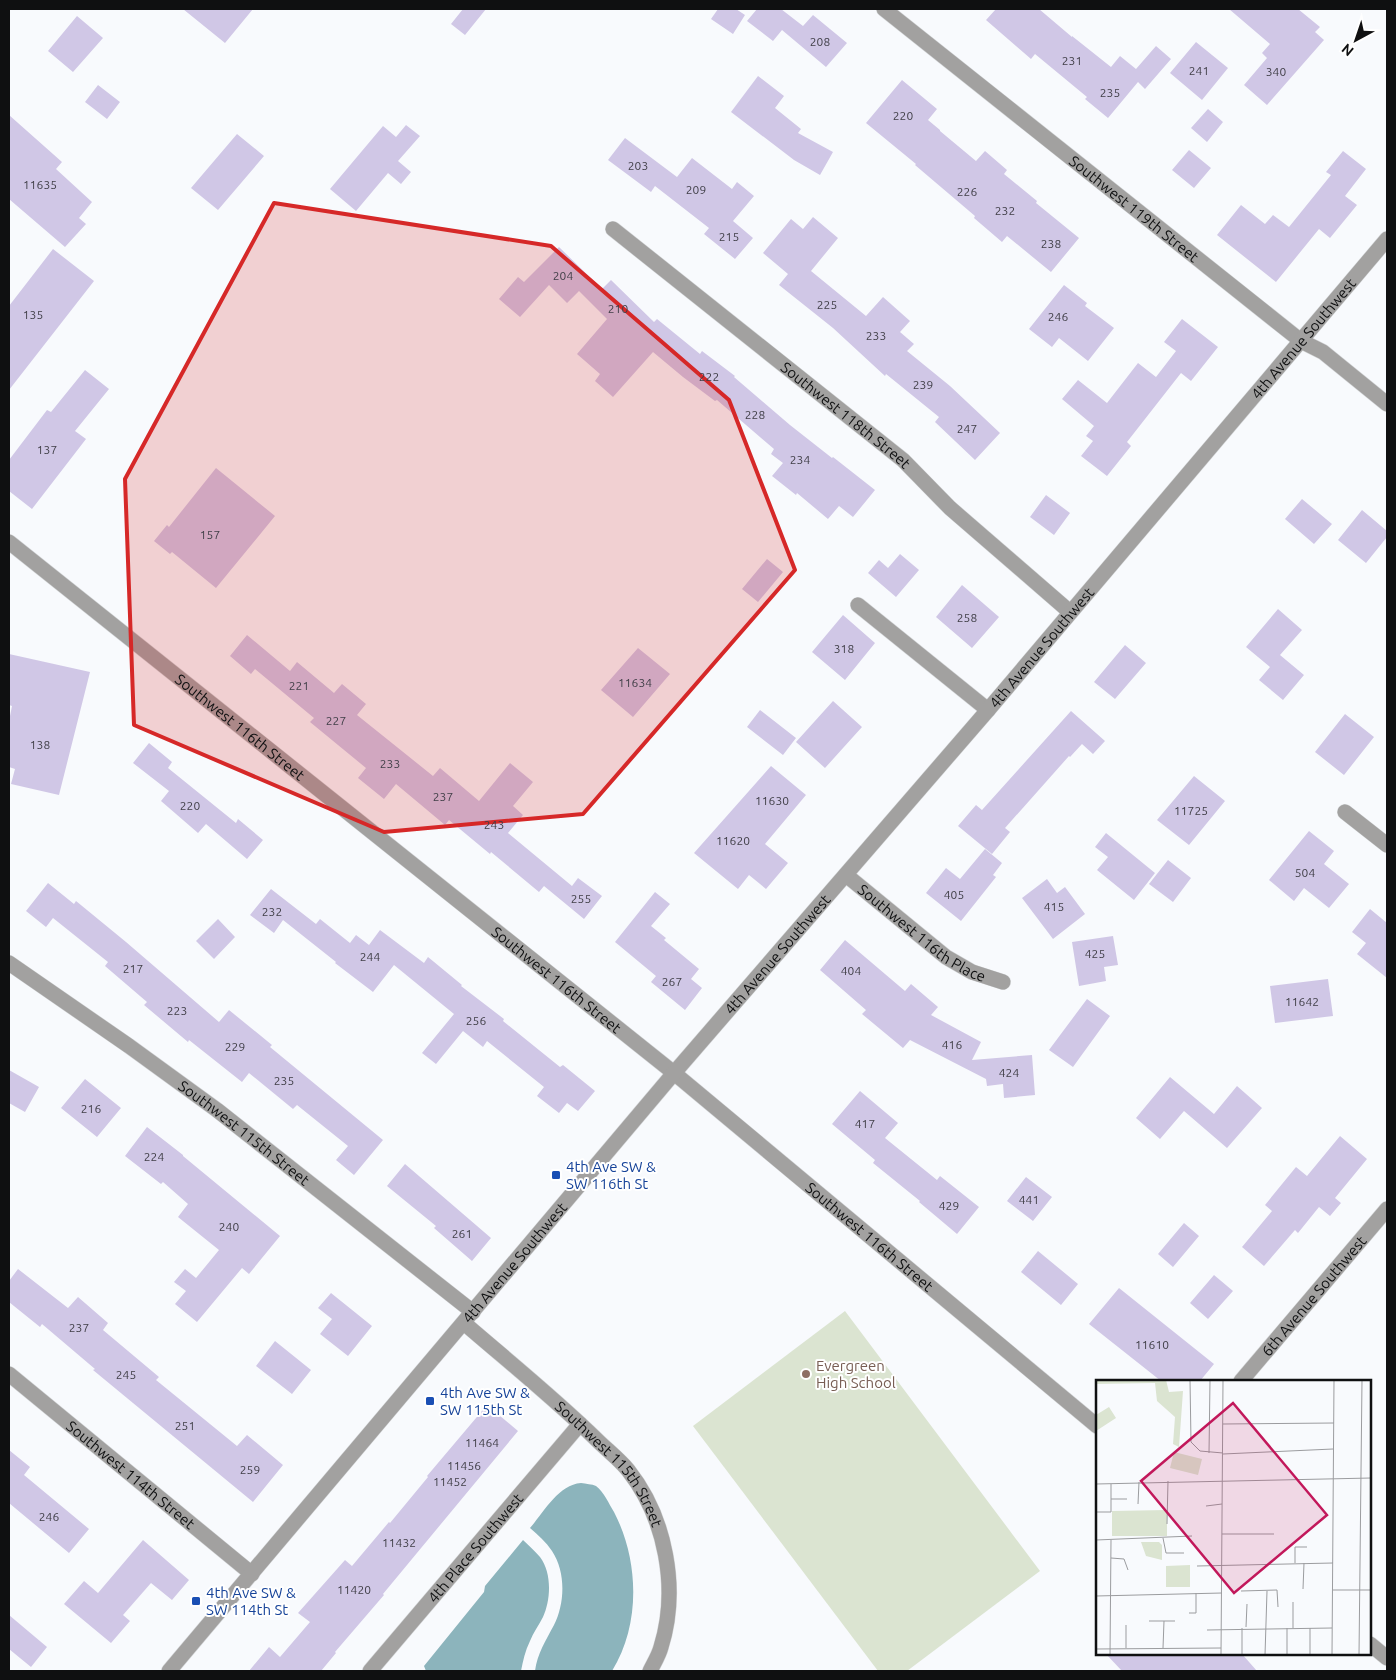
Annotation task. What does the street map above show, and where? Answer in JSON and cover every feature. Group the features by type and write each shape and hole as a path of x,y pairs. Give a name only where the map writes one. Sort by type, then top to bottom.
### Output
{"street":[{"name":"Southwest 119th Street","path":"884,9 1301,341 1323,352 1387,404"},
{"name":"Southwest 118th Street","path":"613,228 903,460 950,508 1070,612"},
{"name":"4th Avenue Southwest","path":"169,1671 674,1073 988,710 1387,239"},
{"name":"Southwest 116th Street","path":"9,542 674,1073 1096,1425"},
{"path":"858,606 988,710"},
{"path":"1345,812 1387,845"},
{"name":"Southwest 116th Place","path":"846,875 946,957 972,972 1003,982"},
{"name":"Southwest 115th Street","path":"9,963 129,1046 216,1110 469,1317 628,1470 647,1500 662,1537 669,1571 669,1605 661,1647 650,1671"},
{"name":"6th Avenue Southwest","path":"1242,1380 1387,1209"},
{"name":"Southwest 114th Street","path":"9,1374 252,1574"},
{"name":"4th Place Southwest","path":"370,1671 580,1424"},
{"path":"1371,1645 1387,1658"}],"highlighted area":[{"path":"274,203 551,246 729,400 795,570 583,814 384,832 134,725 125,479"}],"green space":[{"path":"845,1311 1040,1571 907,1671 878,1671 693,1426"}],"water":[{"path":"581,1483 596,1486 606,1498 614,1512 628,1550 633,1592 632,1613 628,1633 612,1671 535,1671 540,1653 558,1616 562,1597 562,1578 557,1559 552,1551 530,1528 558,1494 573,1485"},
{"path":"523,1540 544,1563 547,1571 549,1594 546,1610 528,1645 521,1671 426,1671 424,1666"}],"building":[{"path":"183,9 253,9 225,43"},
{"path":"463,9 486,9 465,35 451,24"},
{"path":"718,9 736,9 745,15 733,34 711,19"},
{"path":"757,9 781,9 803,26 813,15 847,43 826,67 782,30 773,41 747,21"},
{"path":"996,9 1039,9 1111,67 1120,56 1136,69 1156,46 1171,59 1145,89 1138,82 1108,118 1085,99 1087,97 1035,54 1031,59 986,20"},
{"path":"1229,9 1298,9 1320,27 1315,32 1324,40 1267,105 1244,85 1267,58 1262,53 1270,44"},
{"path":"77,16 103,38 73,72 48,51"},
{"path":"1196,42 1228,68 1202,100 1170,73"},
{"path":"758,76 784,96 775,108 801,129 798,133 833,152 820,175 794,160 731,112"},
{"path":"902,80 937,109 928,120 940,131 976,161 985,151 1007,170 1004,174 1079,238 1051,272 1007,236 1002,242 916,164 866,123"},
{"path":"98,85 120,102 107,119 85,102"},
{"path":"1208,109 1223,122 1207,142 1191,128"},
{"path":"9,115 62,162 56,169 92,202 79,218 86,224 65,247 9,199"},
{"path":"406,125 420,136 398,161 411,172 401,184 388,173 356,211 330,189 383,126 396,137"},
{"path":"237,134 264,156 218,210 191,188"},
{"path":"625,138 677,177 692,158 732,189 737,182 754,196 733,221 753,238 735,259 704,234 709,228 655,186 651,192 608,160"},
{"path":"1189,150 1211,168 1194,188 1172,170"},
{"path":"1343,151 1366,169 1345,196 1357,205 1330,238 1319,229 1276,282 1217,235 1241,205 1265,224 1273,215 1289,227 1331,175 1326,172"},
{"path":"813,217 838,238 811,271 866,316 883,297 910,321 900,332 914,344 907,351 950,386 1000,433 975,460 935,422 939,417 886,374 885,376 833,328 779,285 788,274 763,253 791,219 803,229"},
{"path":"559,247 602,289 611,280 654,322 657,319 700,354 702,351 735,376 790,425 875,490 853,517 839,506 828,519 797,493 796,495 772,476 783,463 771,454 774,449 717,400 715,401 683,377 653,352 613,397 595,381 600,374 577,354 607,319 579,291 567,303 549,285 520,317 499,299 518,277 524,282"},
{"path":"53,249 94,281 9,390 9,306"},
{"path":"1064,285 1087,303 1085,306 1114,328 1088,361 1059,338 1052,347 1029,329"},
{"path":"1182,319 1218,347 1191,381 1181,373 1127,442 1131,446 1107,476 1081,456 1093,441 1086,436 1094,426 1062,399 1078,380 1107,403 1138,363 1156,377 1176,351 1164,342"},
{"path":"85,370 109,389 75,431 86,439 32,509 9,491 9,460 47,410 51,412"},
{"path":"216,468 275,516 216,588 172,552 170,554 154,541 167,525 169,527"},
{"path":"1046,495 1070,513 1054,535 1030,517"},
{"path":"1302,499 1332,524 1314,544 1285,519"},
{"path":"1362,510 1387,531 1387,537 1366,563 1338,540"},
{"path":"900,554 919,570 896,597 868,573 879,560 888,568"},
{"path":"767,559 783,572 758,602 742,589"},
{"path":"962,585 999,617 972,648 936,617"},
{"path":"1278,609 1302,630 1280,655 1304,675 1283,700 1259,680 1270,667 1246,647"},
{"path":"843,615 875,643 845,680 812,652"},
{"path":"247,635 290,671 297,662 334,693 342,684 366,704 357,715 433,776 440,768 479,801 510,763 533,782 513,806 523,815 508,833 572,886 578,878 602,896 584,919 544,886 539,892 449,820 445,825 396,784 384,799 358,778 366,768 310,722 314,718 255,669 251,674 230,656"},
{"path":"1125,645 1146,663 1115,699 1094,682"},
{"path":"638,648 670,674 633,717 601,690"},
{"path":"9,654 90,672 59,795 11,784 15,769 9,767 9,721 12,706 9,705"},
{"path":"833,701 862,727 825,768 796,742"},
{"path":"760,710 796,738 783,755 747,727"},
{"path":"1071,711 1105,741 1093,754 1082,744 1069,756 1005,828 1010,832 992,854 958,826 976,805 982,810"},
{"path":"1345,714 1374,737 1344,775 1315,752"},
{"path":"149,743 172,762 168,768 236,823 238,819 263,840 247,859 206,824 198,833 161,801 169,791 133,763"},
{"path":"771,766 806,795 765,844 788,863 766,889 749,875 738,889 694,853"},
{"path":"1194,776 1225,801 1189,845 1157,820"},
{"path":"1309,831 1334,851 1324,864 1349,884 1329,908 1304,888 1294,901 1269,880"},
{"path":"1106,833 1155,873 1134,900 1097,870 1108,857 1095,847"},
{"path":"985,849 1002,863 993,875 996,877 961,921 926,893 946,868 960,879"},
{"path":"1168,860 1191,878 1173,902 1149,884"},
{"path":"1047,879 1057,893 1065,887 1085,914 1053,939 1022,898"},
{"path":"48,883 74,904 76,901 219,1022 229,1010 272,1045 270,1047 383,1140 354,1175 336,1160 348,1146 297,1105 293,1109 249,1073 242,1082 189,1040 188,1042 144,1005 147,1002 105,966 108,962 53,918 46,927 26,911"},
{"path":"271,889 316,924 320,919 350,943 356,935 369,945 380,930 424,963 428,957 560,1067 563,1065 595,1091 578,1111 567,1103 559,1113 537,1096 544,1087 487,1041 483,1047 463,1031 436,1064 422,1053 454,1014 394,965 373,992 283,920 274,933 250,915"},
{"path":"655,892 670,904 651,926 666,938 664,940 699,969 691,979 702,988 685,1010 651,982 656,976 615,942"},
{"path":"1370,909 1387,923 1387,978 1357,954 1366,943 1352,932"},
{"path":"218,919 235,937 214,959 196,941"},
{"path":"1113,936 1118,965 1104,967 1106,981 1079,986 1072,942"},
{"path":"845,940 905,991 911,984 938,1007 931,1015 981,1042 972,1060 1032,1055 1035,1095 1004,1098 1003,1084 987,1086 986,1079 910,1040 903,1048 862,1014 866,1010 820,970"},
{"path":"1328,979 1333,1016 1275,1023 1270,986"},
{"path":"1087,999 1110,1016 1073,1067 1049,1050"},
{"path":"9,1070 39,1087 25,1112 9,1103"},
{"path":"1170,1077 1214,1114 1237,1086 1262,1108 1227,1148 1184,1111 1160,1139 1136,1118"},
{"path":"85,1079 121,1108 97,1137 61,1108"},
{"path":"860,1091 898,1123 885,1138 937,1180 940,1176 979,1207 957,1234 873,1163 875,1160 832,1124"},
{"path":"147,1127 280,1236 249,1274 242,1268 197,1322 175,1304 186,1291 174,1282 185,1269 196,1278 219,1250 178,1217 188,1204 163,1182 161,1184 125,1156"},
{"path":"1340,1136 1367,1159 1335,1198 1341,1203 1330,1216 1319,1207 1298,1233 1295,1230 1264,1266 1242,1247 1272,1211 1265,1205 1296,1167 1307,1176"},
{"path":"405,1164 491,1238 472,1261 434,1228 436,1226 387,1186"},
{"path":"1026,1177 1052,1197 1033,1221 1007,1201"},
{"path":"1184,1223 1199,1236 1173,1267 1158,1254"},
{"path":"1038,1251 1078,1284 1061,1305 1021,1272"},
{"path":"18,1269 68,1308 78,1297 108,1323 103,1330 159,1377 156,1380 237,1446 247,1435 283,1465 253,1502 93,1370 95,1369 42,1324 40,1327 9,1302 9,1281"},
{"path":"1214,1275 1233,1291 1208,1319 1190,1303"},
{"path":"1119,1288 1214,1364 1201,1380 1160,1380 1089,1324"},
{"path":"331,1293 372,1326 348,1356 320,1334 332,1319 318,1308"},
{"path":"275,1341 311,1370 292,1394 256,1366"},
{"path":"487,1405 518,1431 321,1671 249,1671 269,1647 280,1657 310,1622 298,1613 345,1560 352,1566"},
{"path":"9,1450 30,1467 24,1475 89,1529 69,1553 9,1503"},
{"path":"143,1540 189,1580 172,1600 151,1583 123,1615 130,1621 111,1643 64,1604 84,1581 98,1593"},
{"path":"9,1615 47,1647 31,1667 9,1649"},
{"path":"1107,1655 1243,1655 1257,1671 1122,1671"}],"place":[{"name":"4th Ave SW & SW 116th St","path":"556,1175"},
{"name":"Evergreen High School","path":"806,1374"},
{"name":"4th Ave SW & SW 115th St","path":"430,1401"},
{"name":"4th Ave SW & SW 114th St","path":"196,1601"}]}
